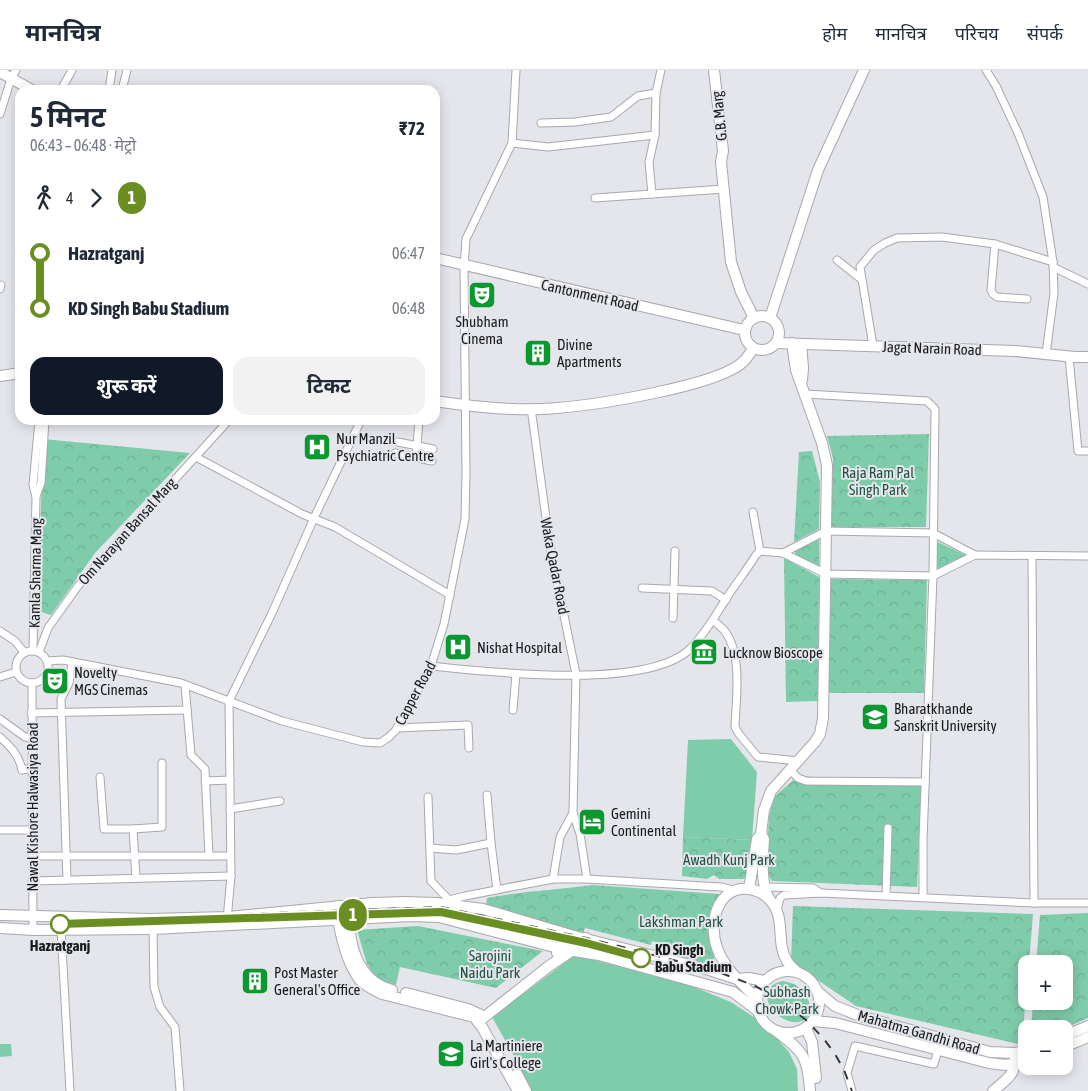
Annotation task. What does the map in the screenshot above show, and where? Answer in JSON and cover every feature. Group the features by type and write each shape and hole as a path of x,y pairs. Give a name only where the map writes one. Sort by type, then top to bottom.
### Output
{"street":[{"path":"64,85 72,70"},
{"path":"109,85 112,70"},
{"path":"123,85 127,70"},
{"path":"516,70 512,144 548,147 655,135"},
{"path":"652,194 650,162 655,135 656,93 661,70"},
{"path":"708,70 716,152 721,162 732,262 741,292 754,318"},
{"name":"G.B. Marg","path":"714,70 723,152 721,162"},
{"path":"770,318 818,170 864,70"},
{"path":"986,70 996,86 1018,133 1043,198 1053,265 1054,293 1046,354"},
{"path":"0,72 14,74 26,85"},
{"path":"0,114 14,74"},
{"path":"541,123 576,122 611,117 638,96 656,93"},
{"name":"Capper Road","path":"48,661 63,660 185,685 282,721 363,742 380,742 389,737 397,728 431,666 444,624 465,518 464,266 466,239 512,144"},
{"path":"595,198 724,189"},
{"path":"873,346 860,267 874,250 897,238 942,237 995,244 1053,265 1088,284"},
{"path":"995,244 991,290 993,294 997,297 1027,299"},
{"name":"Cantonment Road","path":"440,259 744,330"},
{"path":"836,260 862,279"},
{"path":"765,316 770,318 779,329 776,343 766,350 758,351 747,344 744,330 747,323 754,318 765,316"},
{"name":"Jagat Narain Road","path":"776,343 1015,351 1069,357 1088,357"},
{"path":"751,890 757,839 761,834 764,810 771,792 820,734 822,718 827,465 822,443 796,370 796,344"},
{"path":"440,402 531,408 565,407 626,398 692,385 722,374 743,362 752,348"},
{"path":"1069,357 1078,451 1088,451"},
{"path":"0,370 15,372"},
{"path":"0,376 15,373"},
{"path":"806,394 927,401 935,410 933,576 925,782 924,897"},
{"name":"Waka Qadar Road","path":"531,408 550,547 576,674 573,813 580,834 587,879"},
{"name":"Kamla Sharma Marg","path":"36,651 36,496 41,483 41,437 39,425"},
{"name":"Kamla Sharma Marg","path":"41,437 44,425"},
{"name":"Om Narayan Bansal Marg","path":"36,651 48,628 78,586 224,425"},
{"path":"227,921 231,876 229,701 272,613 358,425"},
{"path":"416,458 419,425"},
{"path":"398,442 434,448"},
{"path":"395,453 432,461"},
{"path":"196,456 302,514 335,527 450,595"},
{"path":"753,512 760,552"},
{"path":"783,553 826,531 933,533 975,556"},
{"path":"672,618 676,551"},
{"path":"431,666 516,674 608,675 656,667 678,658 690,649 713,620 756,555 760,552 783,553 826,574 933,576 975,556 1088,556"},
{"path":"1032,556 1034,903"},
{"path":"642,588 712,591 726,600"},
{"path":"713,620 724,630 731,643 736,661 735,727 739,734 758,758 799,761"},
{"path":"0,631 15,641 24,652"},
{"path":"36,651 45,656 49,668 42,680 32,684 24,682 16,672 17,660 24,652 36,651"},
{"path":"67,880 61,699 69,684 72,662"},
{"path":"0,677 16,672"},
{"path":"513,710 516,674"},
{"name":"Nawal Kishore Halwasiya Road","path":"32,684 33,930"},
{"path":"185,685 191,755 205,769 209,856"},
{"path":"32,713 187,710"},
{"path":"0,719 25,737 32,738"},
{"path":"397,728 468,725 469,748"},
{"path":"0,737 11,747 20,760 22,770 32,768"},
{"path":"100,777 104,829 162,827 162,763"},
{"path":"790,770 798,778 806,781 925,782"},
{"path":"205,781 230,780"},
{"path":"487,795 497,890"},
{"path":"428,797 431,881 447,902"},
{"path":"230,809 280,801"},
{"name":"Waka Qadar Road","path":"553,879 560,837 573,813"},
{"path":"133,828 136,878"},
{"path":"886,896 888,828"},
{"path":"0,830 32,830"},
{"path":"761,834 764,838 764,886 769,899 777,911 782,948 787,962 797,972 806,976 812,982 817,990 819,1001 818,1011 809,1024 796,1032 776,1031"},
{"path":"430,848 456,850 491,843"},
{"path":"32,856 230,856"},
{"path":"32,881 231,876"},
{"path":"439,917 447,902 553,879 587,879 722,887 733,890"},
{"path":"751,890 764,886 813,888 821,893"},
{"path":"757,999 737,979 723,960 717,948 713,920 721,900 733,890 742,888 751,890 761,893 769,899"},
{"path":"777,911 780,898 784,895 821,893 1034,903 1088,903"},
{"path":"0,928 33,930 153,929 342,906 406,902 447,902 483,909 574,936 737,979 749,978 766,981"},
{"path":"342,906 343,920 354,952 361,969 368,977 383,987 468,1009 492,1030 526,1091"},
{"path":"0,915 227,921 343,920 410,916 439,917 562,949 599,955 733,992 758,1011"},
{"path":"153,929 154,987 160,1007 175,1027 180,1091"},
{"path":"61,930 70,1091"},
{"path":"479,1018 562,949 574,936"},
{"path":"479,1018 573,950 586,938"},
{"path":"714,972 723,960"},
{"path":"797,972 780,972 766,981 760,989 757,999 758,1011 762,1020 768,1026 798,1047 809,1070 810,1091"},
{"name":"Mahatma Gandhi Road","path":"817,990 835,1006 860,1016 990,1052 1018,1052"},
{"path":"479,1018 518,1091"},
{"name":"Mahatma Gandhi Road","path":"809,1024 835,1023 989,1063 1018,1063"},
{"path":"809,1024 816,1091"},
{"path":"1073,1032 1088,1026"},
{"path":"1073,1043 1088,1037"},
{"path":"852,1091 847,1073 855,1046 934,1064 938,1050"},
{"path":"1015,1053 1018,1058"},
{"path":"994,1091 1018,1067"}],"green space":[{"name":"Raja Ram Pal Singh Park","path":"929,434 926,527 831,527 833,458 827,436"},
{"path":"43,439 190,453 95,553 51,615 38,611"},
{"path":"812,451 820,482 819,529 794,542 799,452"},
{"path":"819,538 819,568 795,556 795,550"},
{"path":"936,541 967,556 937,570"},
{"path":"784,558 819,577 818,701 786,702"},
{"path":"831,579 927,580 924,693 828,693"},
{"path":"731,739 757,772 752,840 683,837 688,740"},
{"path":"798,776 922,783 917,887 772,881 766,872 769,816 775,796"},
{"name":"Awadh Kunj Park","path":"683,837 752,840 751,873 743,879 719,879 714,875 707,879 682,876"},
{"name":"Lakshman Park","path":"593,885 719,894 709,921 709,938 714,962 708,965 676,954 676,952 665,949 662,944 652,941 651,945 585,928 583,934 486,906 487,898"},
{"path":"793,906 1033,914 1030,955 1018,955 1018,1010 1025,1010 1024,1020 1018,1020 1018,1044 856,1006 791,962"},
{"path":"1088,913 1088,1018 1073,1025 1073,1020 1032,1020 1032,1010 1073,1010 1073,955 1037,955 1040,915"},
{"name":"Sarojini Naidu Park","path":"418,926 543,951 496,988 400,967 396,985 377,980 367,964 357,930"},
{"path":"575,955 689,985 731,1002 763,1023 789,1052 797,1069 798,1091 530,1091 515,1058 492,1017"},
{"name":"Subhash Chowk Park","path":"783,981 792,983 801,989 810,1004 810,1014 802,1021 793,1022 785,1020 771,1007 767,999 768,991 773,985"},
{"path":"0,1044 11,1044 12,1056 0,1057"}],"railway":[{"path":"243,914 441,907 587,938 716,971 755,986 778,998 806,1020 835,1054 852,1091"}],"metro line":[{"name":"1","path":"60,924 441,912 586,943 641,958"}],"place":[{"name":"Shubham Cinema","path":"482,295"},
{"name":"Divine Apartments","path":"538,353"},
{"name":"Nur Manzil Psychiatric Centre","path":"317,447"},
{"name":"Nishat Hospital","path":"458,647"},
{"name":"Lucknow Bioscope","path":"704,652"},
{"name":"Novelty MGS Cinemas","path":"55,681"},
{"name":"Bharatkhande Sanskrit University","path":"875,717"},
{"name":"Gemini Continental","path":"592,822"},
{"name":"Hazratganj","path":"60,924"},
{"name":"KD Singh Babu Stadium","path":"641,958"},
{"name":"Post Master General's Office","path":"255,981"},
{"name":"La Martiniere Girl's College","path":"451,1054"}]}
